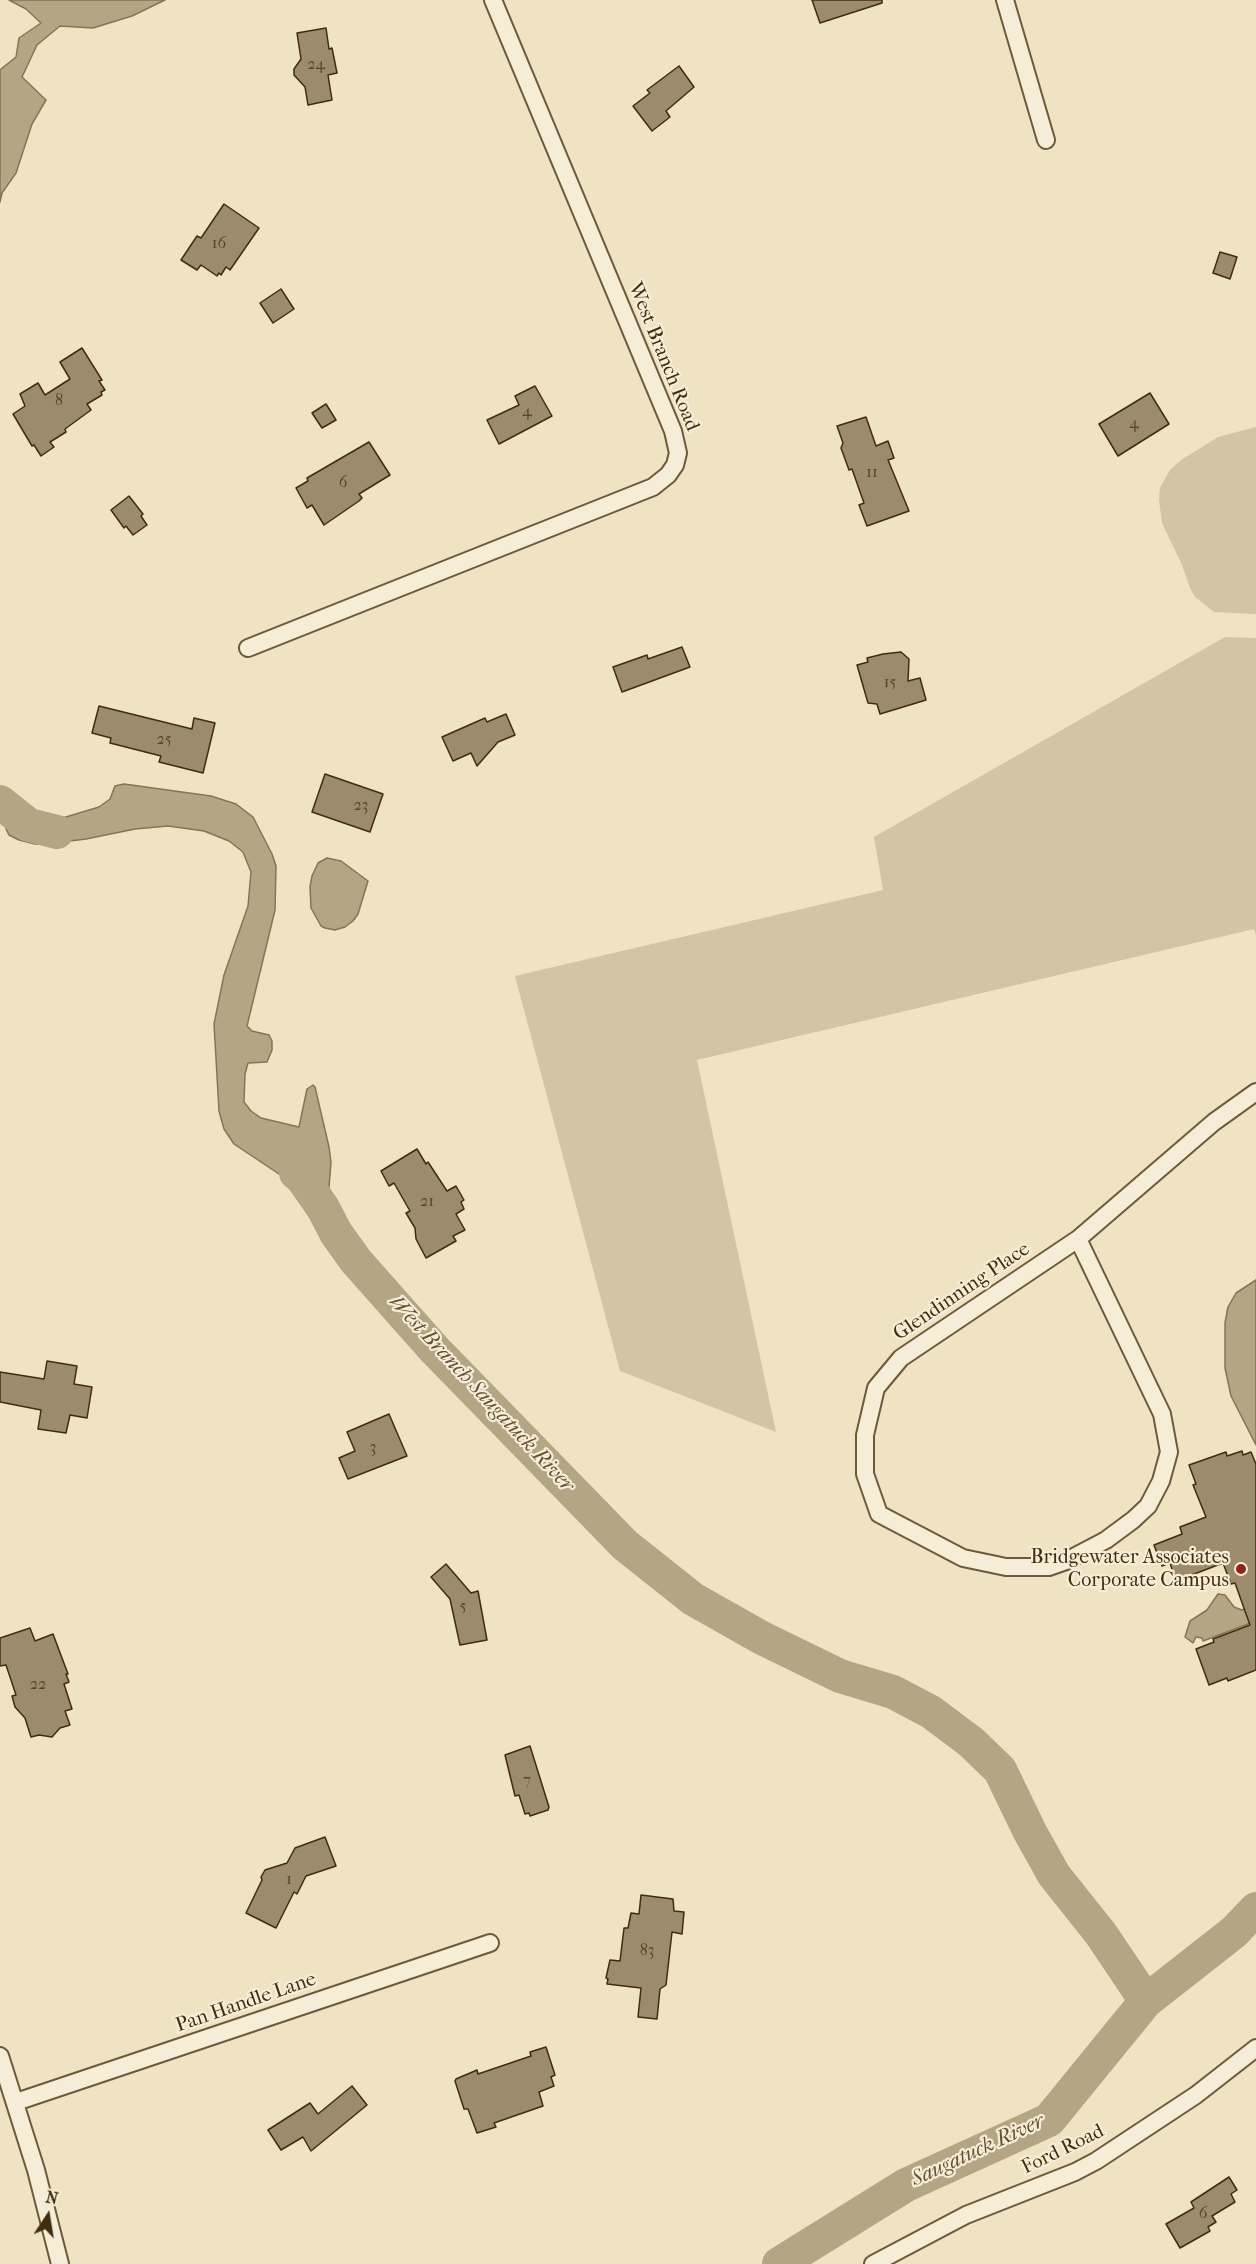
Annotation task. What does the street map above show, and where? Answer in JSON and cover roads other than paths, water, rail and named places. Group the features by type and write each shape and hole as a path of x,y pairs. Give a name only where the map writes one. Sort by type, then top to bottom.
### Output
{"street":[{"name":"West Branch Road","path":"248,648 653,487 668,475 675,465 678,453 673,431 493,0"},
{"path":"1005,0 1046,140"},
{"name":"Glendinning Place","path":"1078,1239 1162,1414 1169,1452 1161,1481 1148,1506 1106,1540 1066,1561 1049,1567 1006,1567 963,1558 879,1514 866,1474 865,1435 876,1388 901,1358 1078,1239 1214,1122 1256,1092"},
{"name":"Pan Handle Lane","path":"15,2102 490,1943"},
{"name":"Ford Road","path":"873,2264 966,2215 1075,2172 1096,2161 1196,2095 1256,2048"},
{"path":"0,2056 36,2170 60,2264"}],"waterway":[{"name":"West Branch Saugatuck River","path":"0,802 29,825 57,832"},
{"name":"West Branch Saugatuck River","path":"296,1173 323,1208 336,1233 356,1261 434,1349 625,1545 693,1599 762,1638 840,1676 893,1692 931,1712 971,1742 1000,1770 1054,1875 1101,1934 1146,2001"},
{"name":"Saugatuck River","path":"779,2264 906,2185 1049,2120 1146,2001 1234,1932 1256,1909"}],"place":[{"name":"Bridgewater Associates Corporate Campus","path":"1241,1569"}]}
